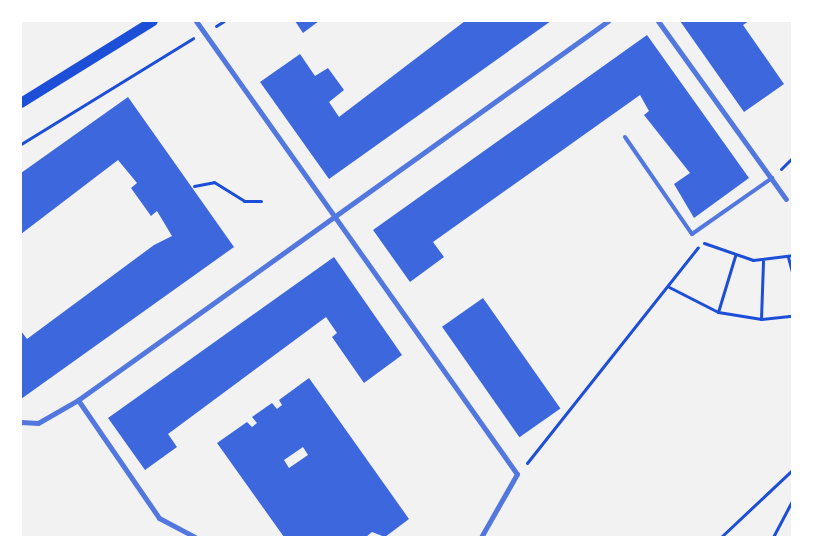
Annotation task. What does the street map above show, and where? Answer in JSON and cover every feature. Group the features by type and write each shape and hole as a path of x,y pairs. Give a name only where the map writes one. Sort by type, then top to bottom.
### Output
{"main road":[{"path":"21,103 153,21"}],"street":[{"path":"196,21 517,474 481,537"},
{"path":"21,422 38,423 78,400 608,21"},
{"path":"658,21 786,199"},
{"path":"78,400 159,518 195,537"}],"lane":[{"path":"625,137 692,234 772,178"}],"path":[{"path":"218,26 224,21"},
{"path":"21,144 191,39"},
{"path":"194,186 214,182 249,203 262,201"},
{"path":"692,234 702,242 735,256 763,261 790,256 792,272"},
{"path":"517,474 669,287 702,242"},
{"path":"718,312 735,256"},
{"path":"760,320 763,261"},
{"path":"669,287 718,312 760,320 792,316"},
{"path":"792,459 792,494"},
{"path":"720,537 791,470"},
{"path":"773,537 792,501"}],"building":[{"path":"295,21 319,21 303,33"},
{"path":"465,21 551,21 329,179 260,82 300,54 315,76 328,68 344,90 329,102 339,117"},
{"path":"680,21 749,21 743,25 784,84 744,112"},
{"path":"647,35 749,178 694,218 674,184 690,173 644,115 649,111 640,95 433,242 444,257 410,282 373,230"},
{"path":"128,97 234,247 21,399 21,331 27,339 154,245 172,236 157,211 151,216 131,188 137,183 118,160 21,234 21,173"},
{"path":"334,257 402,355 364,383 332,337 337,333 326,317 168,434 177,447 145,470 108,418"},
{"path":"483,298 560,409 519,437 442,327"},
{"path":"309,378 409,519 385,537 372,532 366,537 284,537 217,443 247,422 252,427 257,423 252,417 272,403 277,409 282,405 279,400","holes":["303,447 308,455 289,468 284,460"]}]}
